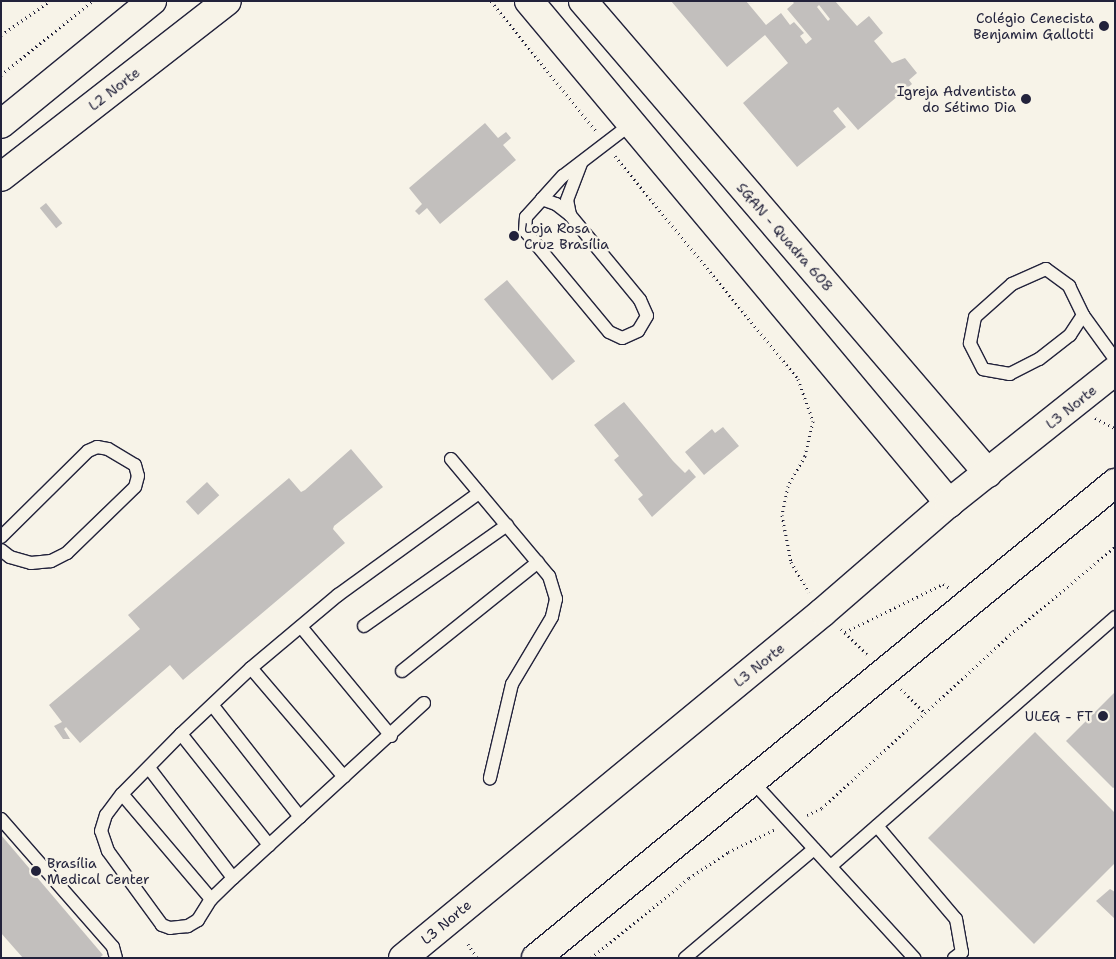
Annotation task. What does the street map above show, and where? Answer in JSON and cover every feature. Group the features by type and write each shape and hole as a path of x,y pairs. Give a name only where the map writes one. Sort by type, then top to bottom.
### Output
{"main road":[{"path":"1,124 152,1"},
{"name":"L2 Norte","path":"1,177 227,1"},
{"path":"529,1 948,503"},
{"name":"SGAN - Quadra 608","path":"583,1 988,473"},
{"name":"L3 Norte","path":"403,958 823,612 948,503 1115,371"},
{"path":"536,958 886,674 1115,484"}],"lane":[{"path":"542,199 556,204 570,215 640,300 647,316 638,331 622,338 609,332 529,239 525,230 526,217 542,199 582,162 632,124"},
{"path":"570,215 567,200 582,162"},
{"path":"1083,315 1070,335 1039,359 1010,374 984,370 970,344 975,317 1012,284 1046,269 1069,286 1083,315 1115,359"},
{"path":"1,537 88,451 97,447 108,448 135,465 138,476 136,487 67,553 51,561 31,563 10,557 1,550"},
{"path":"451,459 550,576 556,599 552,617 512,684 490,778"},
{"path":"424,702 391,736 233,878 211,899 198,920 188,926 170,928 162,925 119,867 101,831 106,815 122,794 181,734 213,706 251,668 302,628 338,595 479,493"},
{"path":"364,626 507,525"},
{"path":"402,671 538,562"},
{"path":"831,866 1115,617"},
{"path":"302,628 391,736"},
{"path":"251,668 344,777"},
{"path":"213,706 300,817"},
{"path":"181,734 269,845"},
{"path":"149,768 233,878"},
{"path":"753,782 914,958"},
{"path":"122,794 211,899"},
{"path":"1,819 113,947 116,958"},
{"path":"877,826 956,919 962,952 954,958"},
{"path":"685,958 814,849"}],"path":[{"path":"1,35 50,1"},
{"path":"1,75 92,1"},
{"path":"491,1 798,379 813,421 805,456 788,486 782,515 791,562 823,612 925,713"},
{"path":"591,958 689,878 728,852 822,808 1010,635 1115,547"},
{"path":"845,632 943,584 950,588"},
{"path":"468,944 477,958"}],"building":[{"path":"671,1 746,1 766,25 781,13 790,25 794,22 804,33 800,36 806,44 812,39 787,9 794,3 792,1 835,1 857,26 869,16 883,33 874,41 892,63 905,58 917,73 909,80 912,84 858,130 838,107 833,111 846,127 797,167 743,103 788,63 765,35 727,67","holes":["819,5 830,19 828,21 817,7"]},
{"path":"485,123 498,138 506,132 511,138 503,145 516,160 440,224 427,208 419,215 415,211 422,204 409,188"},
{"path":"46,203 62,223 56,228 40,208"},
{"path":"507,280 575,361 552,380 484,299"},
{"path":"624,402 673,461 685,473 689,469 696,477 652,517 638,499 643,495 614,460 619,456 594,425"},
{"path":"723,427 739,446 704,475 685,452 712,429 715,433"},
{"path":"351,449 383,487 334,526 333,529 345,543 183,680 170,665 80,743 66,727 64,729 70,739 63,739 54,726 62,722 49,705 140,629 128,615 289,478 301,492"},
{"path":"207,482 219,495 198,515 186,502"},
{"name":"ULEG - FT","path":"1115,692 1115,787 1113,788 1066,741"},
{"path":"1035,732 1115,813 1115,863 1034,944 928,838"},
{"path":"1,835 103,955 99,958 23,958 1,933"},
{"path":"1110,889 1115,892 1115,919 1096,901"}],"place":[{"name":"Colégio Cenecista Benjamim Gallotti","path":"1104,26"},
{"name":"Igreja Adventista do Sétimo Dia","path":"1026,99"},
{"name":"Loja Rosa Cruz Brasília","path":"514,236"},
{"name":"ULEG - FT","path":"1103,716"},
{"name":"Brasília Medical Center","path":"36,871"}]}
